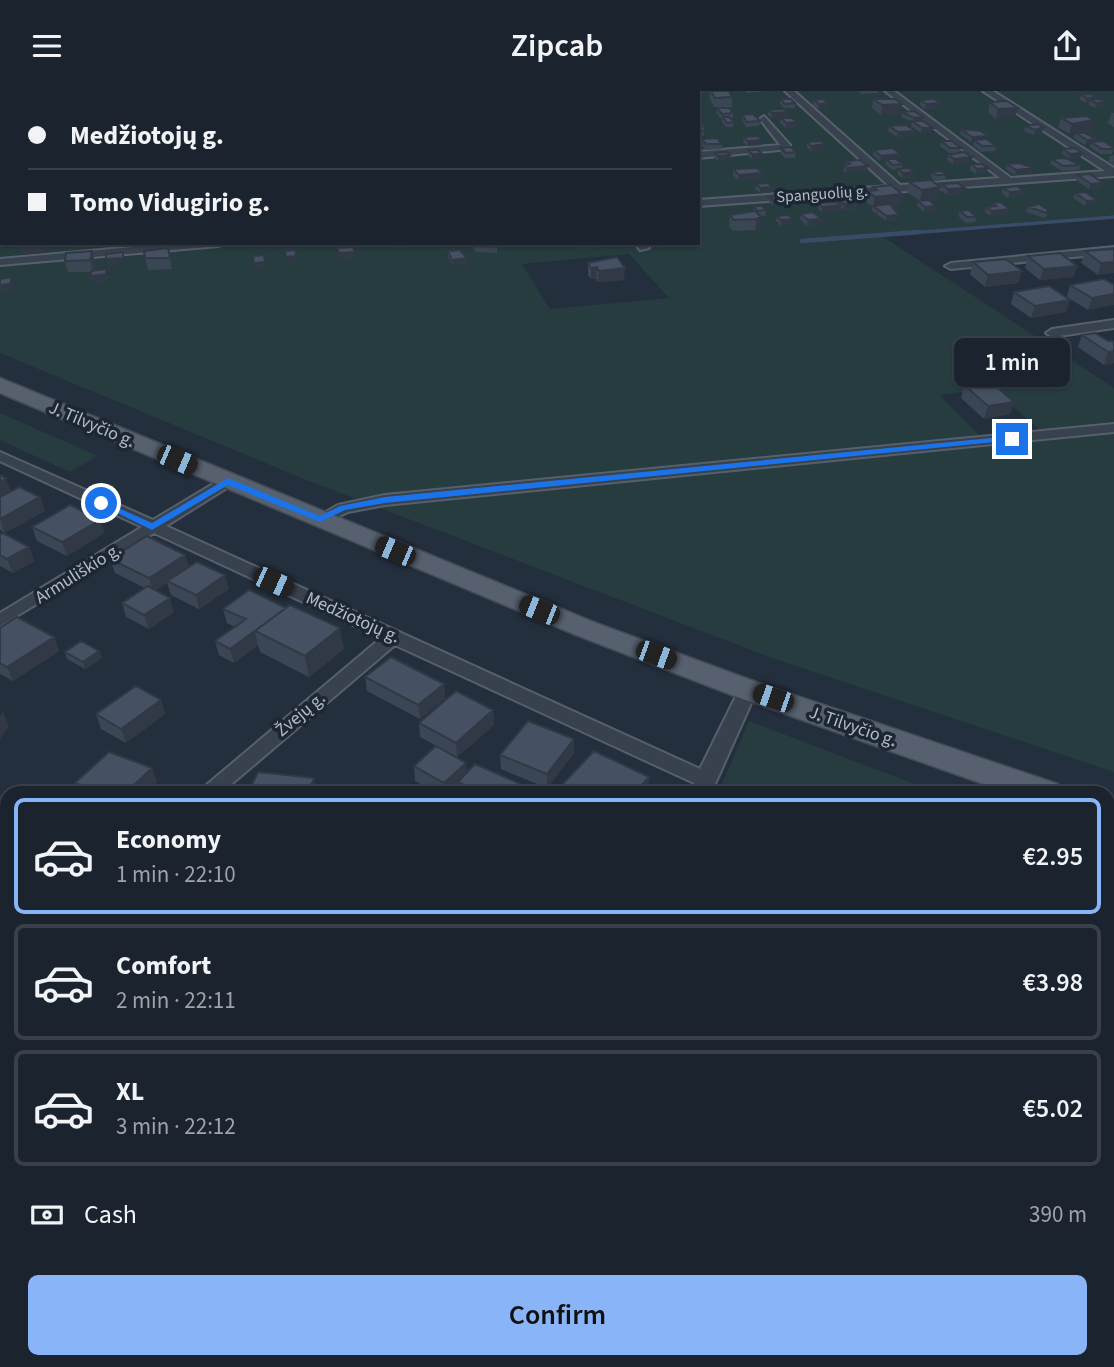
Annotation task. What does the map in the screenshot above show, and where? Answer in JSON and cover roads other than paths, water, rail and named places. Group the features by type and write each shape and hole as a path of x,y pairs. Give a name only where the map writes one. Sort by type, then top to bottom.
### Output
{"main road":[{"name":"J. Tilvyčio g.","path":"0,385 586,629 748,690 1026,786"}],"street":[{"path":"789,91 897,188"},
{"path":"889,91 1008,180"},
{"path":"987,91 1114,172"},
{"path":"700,155 787,146 764,119"},
{"name":"Spanguolių g.","path":"700,202 1114,172"},
{"path":"56,258 59,245"},
{"path":"0,263 197,245"},
{"path":"951,266 1114,250"},
{"path":"1052,333 1114,324"},
{"path":"320,520 343,508 385,500 1114,428"},
{"name":"Medžiotojų g.","path":"0,456 394,636 703,786 748,690"},
{"name":"Armuliškio g.","path":"0,621 228,481"},
{"name":"Žvejų g.","path":"215,786 394,636"}],"waterway":[{"path":"897,234 1114,217"},
{"path":"802,241 919,232"}]}
